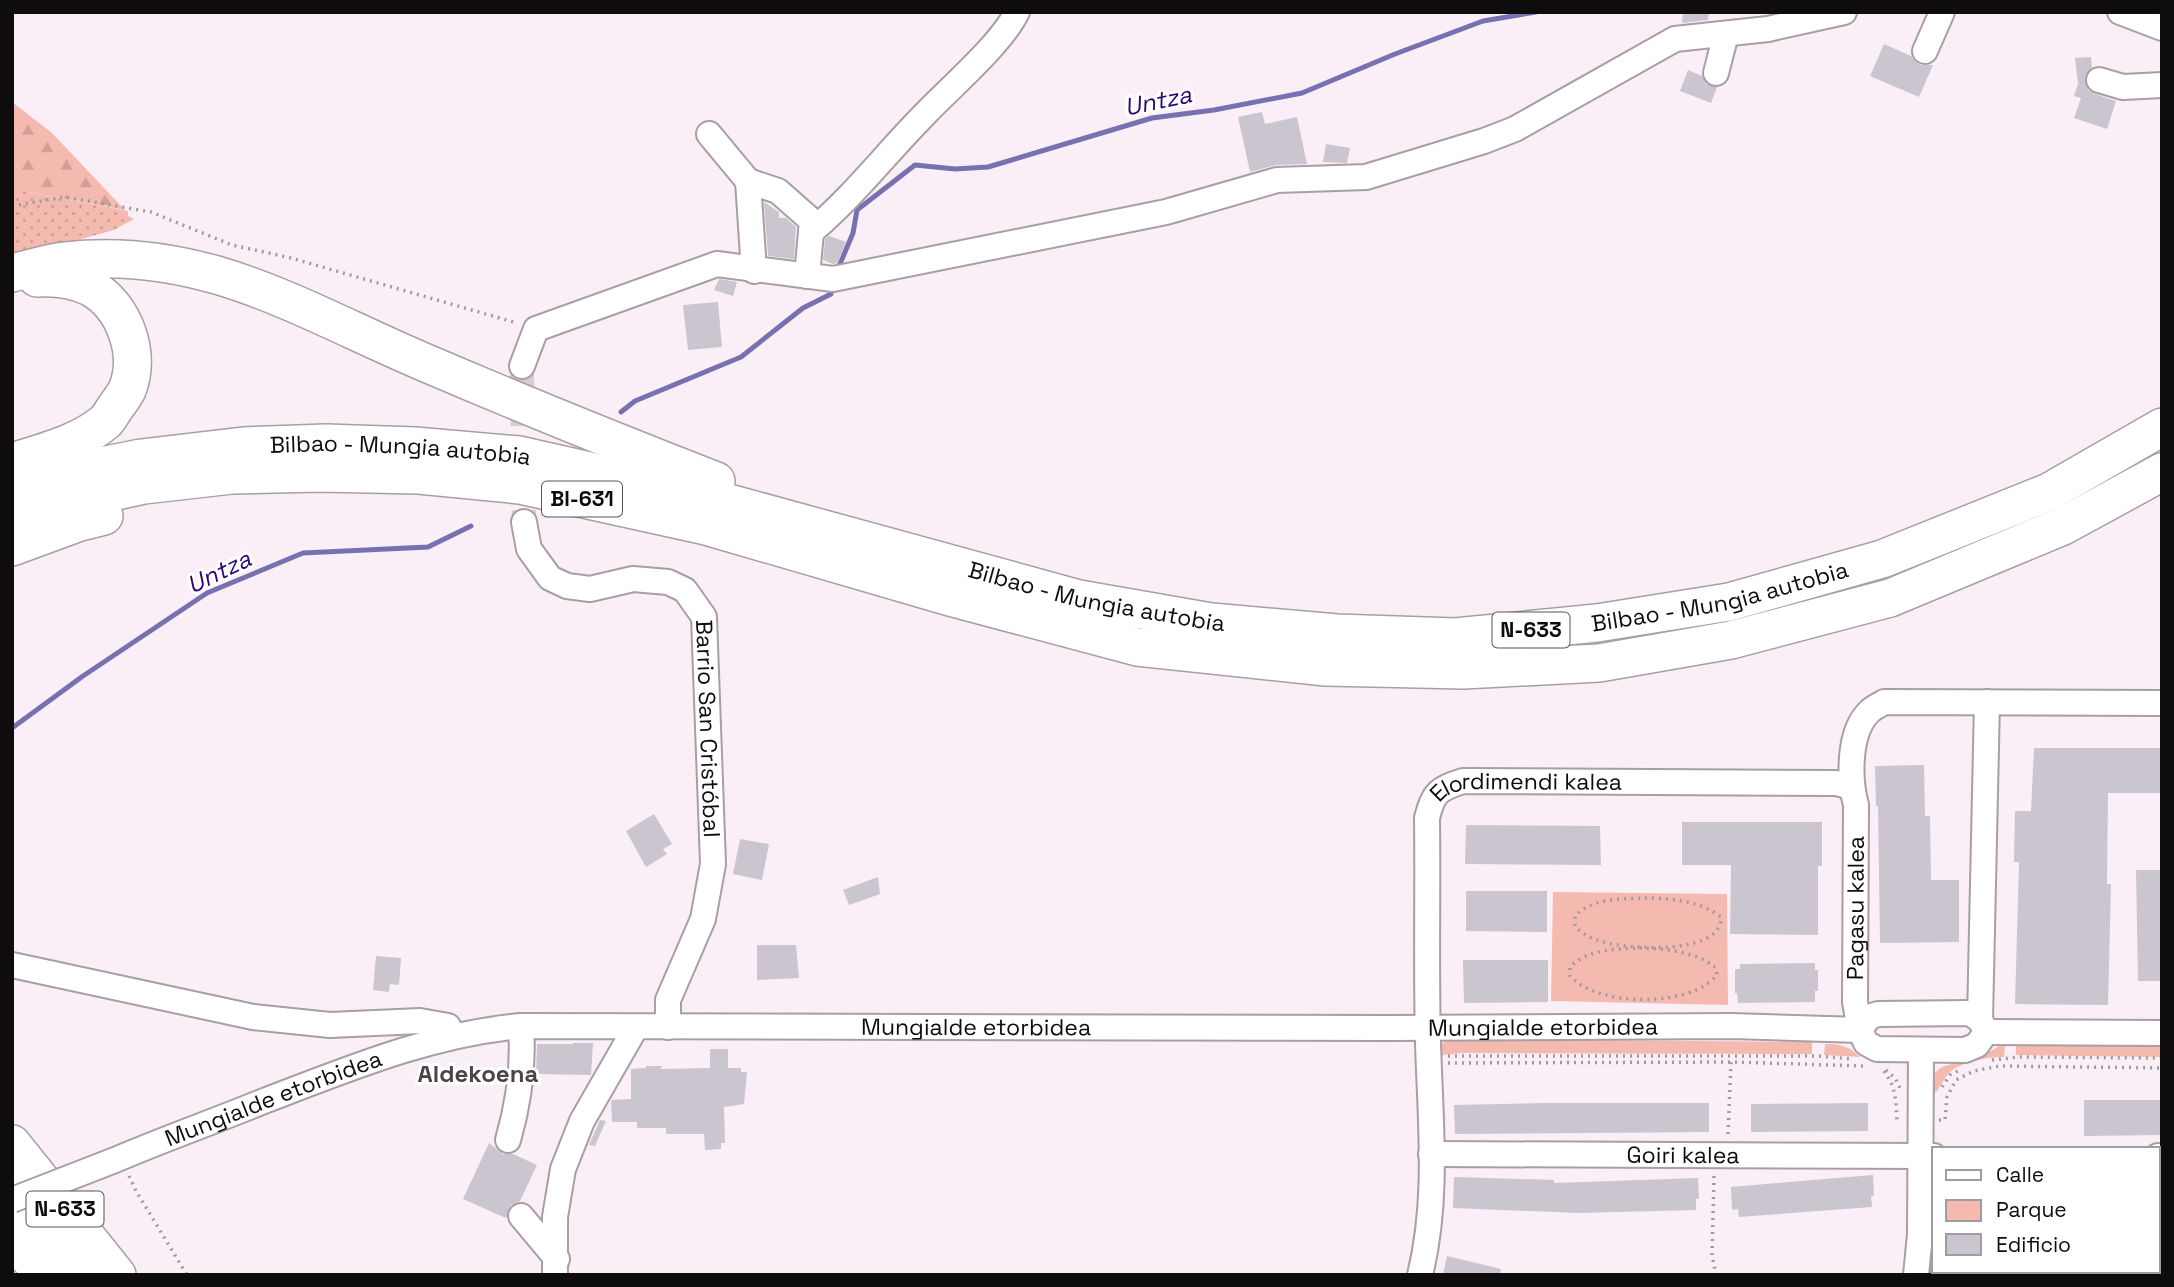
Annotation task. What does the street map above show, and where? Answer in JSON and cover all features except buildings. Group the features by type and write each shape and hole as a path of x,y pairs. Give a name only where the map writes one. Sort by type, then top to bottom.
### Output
{"highway":[{"path":"12,272 62,261 116,258 156,260 198,268 303,307 412,358 561,421 873,541"},
{"path":"12,284 39,278 69,279 92,288 110,303 122,321 130,340 133,360 127,390 107,420 81,437 12,462"},
{"name":"Bilbao - Mungia autobia","path":"12,484 141,457 243,446 326,443 415,446 519,455 718,500 1079,599 1211,622 1337,633 1455,637 1597,623 1729,602 1882,559 2049,492 2162,427"},
{"name":"Bilbao - Mungia autobia","path":"12,514 144,485 232,475 319,472 419,475 520,485 706,526 950,597 1137,647 1326,667 1464,670 1599,663 1731,640 1890,598 2063,526 2162,472"},
{"name":"N-633","path":"12,547 80,522 144,507 226,495 331,493 438,496 514,505 734,554 1003,631 1137,647"},
{"name":"N-633","path":"12,1144 117,1275"},
{"name":"N-633","path":"12,1194 26,1235 75,1275"},
{"path":"26,1235 46,1275"},
{"name":"N-633","path":"26,1235 65,1246 89,1275"}],"street":[{"path":"811,232 834,213 896,143 1000,38 1017,12"},
{"path":"522,366 536,329 717,264 754,271 833,279 1166,212 1277,180 1366,177 1515,129 1675,39 1768,29 1844,12"},
{"path":"1925,51 1942,12"},
{"path":"2120,12 2162,29"},
{"path":"1716,73 1726,34"},
{"path":"2099,80 2123,87 2162,85"},
{"path":"709,134 748,181 778,191 812,221 807,276"},
{"path":"748,181 754,271"},
{"name":"Barrio San Cristóbal","path":"524,522 529,549 550,578 567,586 590,589 633,579 668,582 685,590 704,617 713,864 703,919 668,1000 668,1027"},
{"name":"Pagasu kalea","path":"1860,1030 1855,1002 1856,805 1851,787 1854,743 1869,711 1884,702 2162,703"},
{"path":"1987,702 1979,1021 1977,1045 1965,1050 1921,1050 1877,1049 1866,1043 1860,1030 1869,1017 1878,1014 1979,1021 2162,1033"},
{"name":"Elordimendi kalea","path":"1420,1275 1431,1217 1427,818 1437,792 1463,781 1836,783 1851,787"},
{"path":"1967,837 1979,1021"},
{"path":"12,965 253,1017 330,1025 420,1021 448,1026 453,1036"},
{"path":"508,1140 520,1096 523,1049 521,1026"},
{"name":"Mungialde etorbidea","path":"12,1200 344,1070 403,1049 488,1029 521,1026 1731,1026 1860,1030"},
{"path":"556,1267 555,1217 563,1169 582,1121 636,1027"},
{"path":"1916,1275 1927,1243 1927,1156 1935,1121 1921,1050"},
{"name":"Goiri kalea","path":"1431,1153 1927,1156"},
{"path":"520,1216 556,1267"}],"path":[{"path":"12,205 65,197 151,212 232,246 291,258 536,329"},
{"path":"1640,948 1612,949 1576,960 1570,967 1570,976 1577,984 1597,993 1635,999 1694,992 1710,983 1717,975 1716,968 1708,962 1667,949 1640,948 1602,942 1582,934 1575,926 1575,916 1581,910 1597,903 1617,899 1672,898 1713,911 1721,917 1721,924 1715,933 1699,942 1672,947 1640,948"},
{"path":"1440,1060 1452,1055 1479,1055 1818,1056 1867,1061"},
{"path":"1987,1060 2018,1057 2162,1058"},
{"path":"1716,1275 1712,1255 1731,1062"},
{"path":"1445,1064 1731,1062 1864,1066 1884,1070 1892,1082 1897,1120 1935,1121 1945,1120 1947,1097 1956,1080 1973,1071 2000,1066 2162,1068"},
{"path":"1878,1065 1895,1078 1905,1093"},
{"path":"1941,1092 1950,1075 1964,1067"},
{"path":"118,1159 187,1275"}],"green space":[{"path":"12,102 52,133 125,210 12,189"},
{"path":"12,189 128,211 128,216 134,219 114,230 12,258"},
{"path":"1553,892 1727,894 1728,1005 1551,1001"},
{"path":"1451,1039 1812,1042 1812,1054 1464,1053 1443,1055 1436,1063 1438,1045"},
{"path":"1825,1044 1844,1046 1860,1057 1824,1055"},
{"path":"2005,1044 2004,1057 1961,1065 1949,1073 1936,1092 1930,1093 1931,1081 1940,1068 1980,1058"},
{"path":"2016,1045 2162,1046 2162,1057 2016,1055"},
{"path":"2162,1266 2162,1275 1988,1273 2160,1273"}],"waterway":[{"name":"Untza","path":"837,271 853,233 857,210 915,165 955,169 988,167 1152,118 1214,110 1302,93 1483,21 1536,12"},
{"name":"Untza","path":"621,412 635,401 741,357 803,308 831,294"},
{"name":"Untza","path":"12,728 83,676 207,593 303,553 428,547 471,526"}],"tunnel":[{"path":"522,366 524,522"}],"district":[{"name":"Aldekoena","path":"478,1074"}]}
